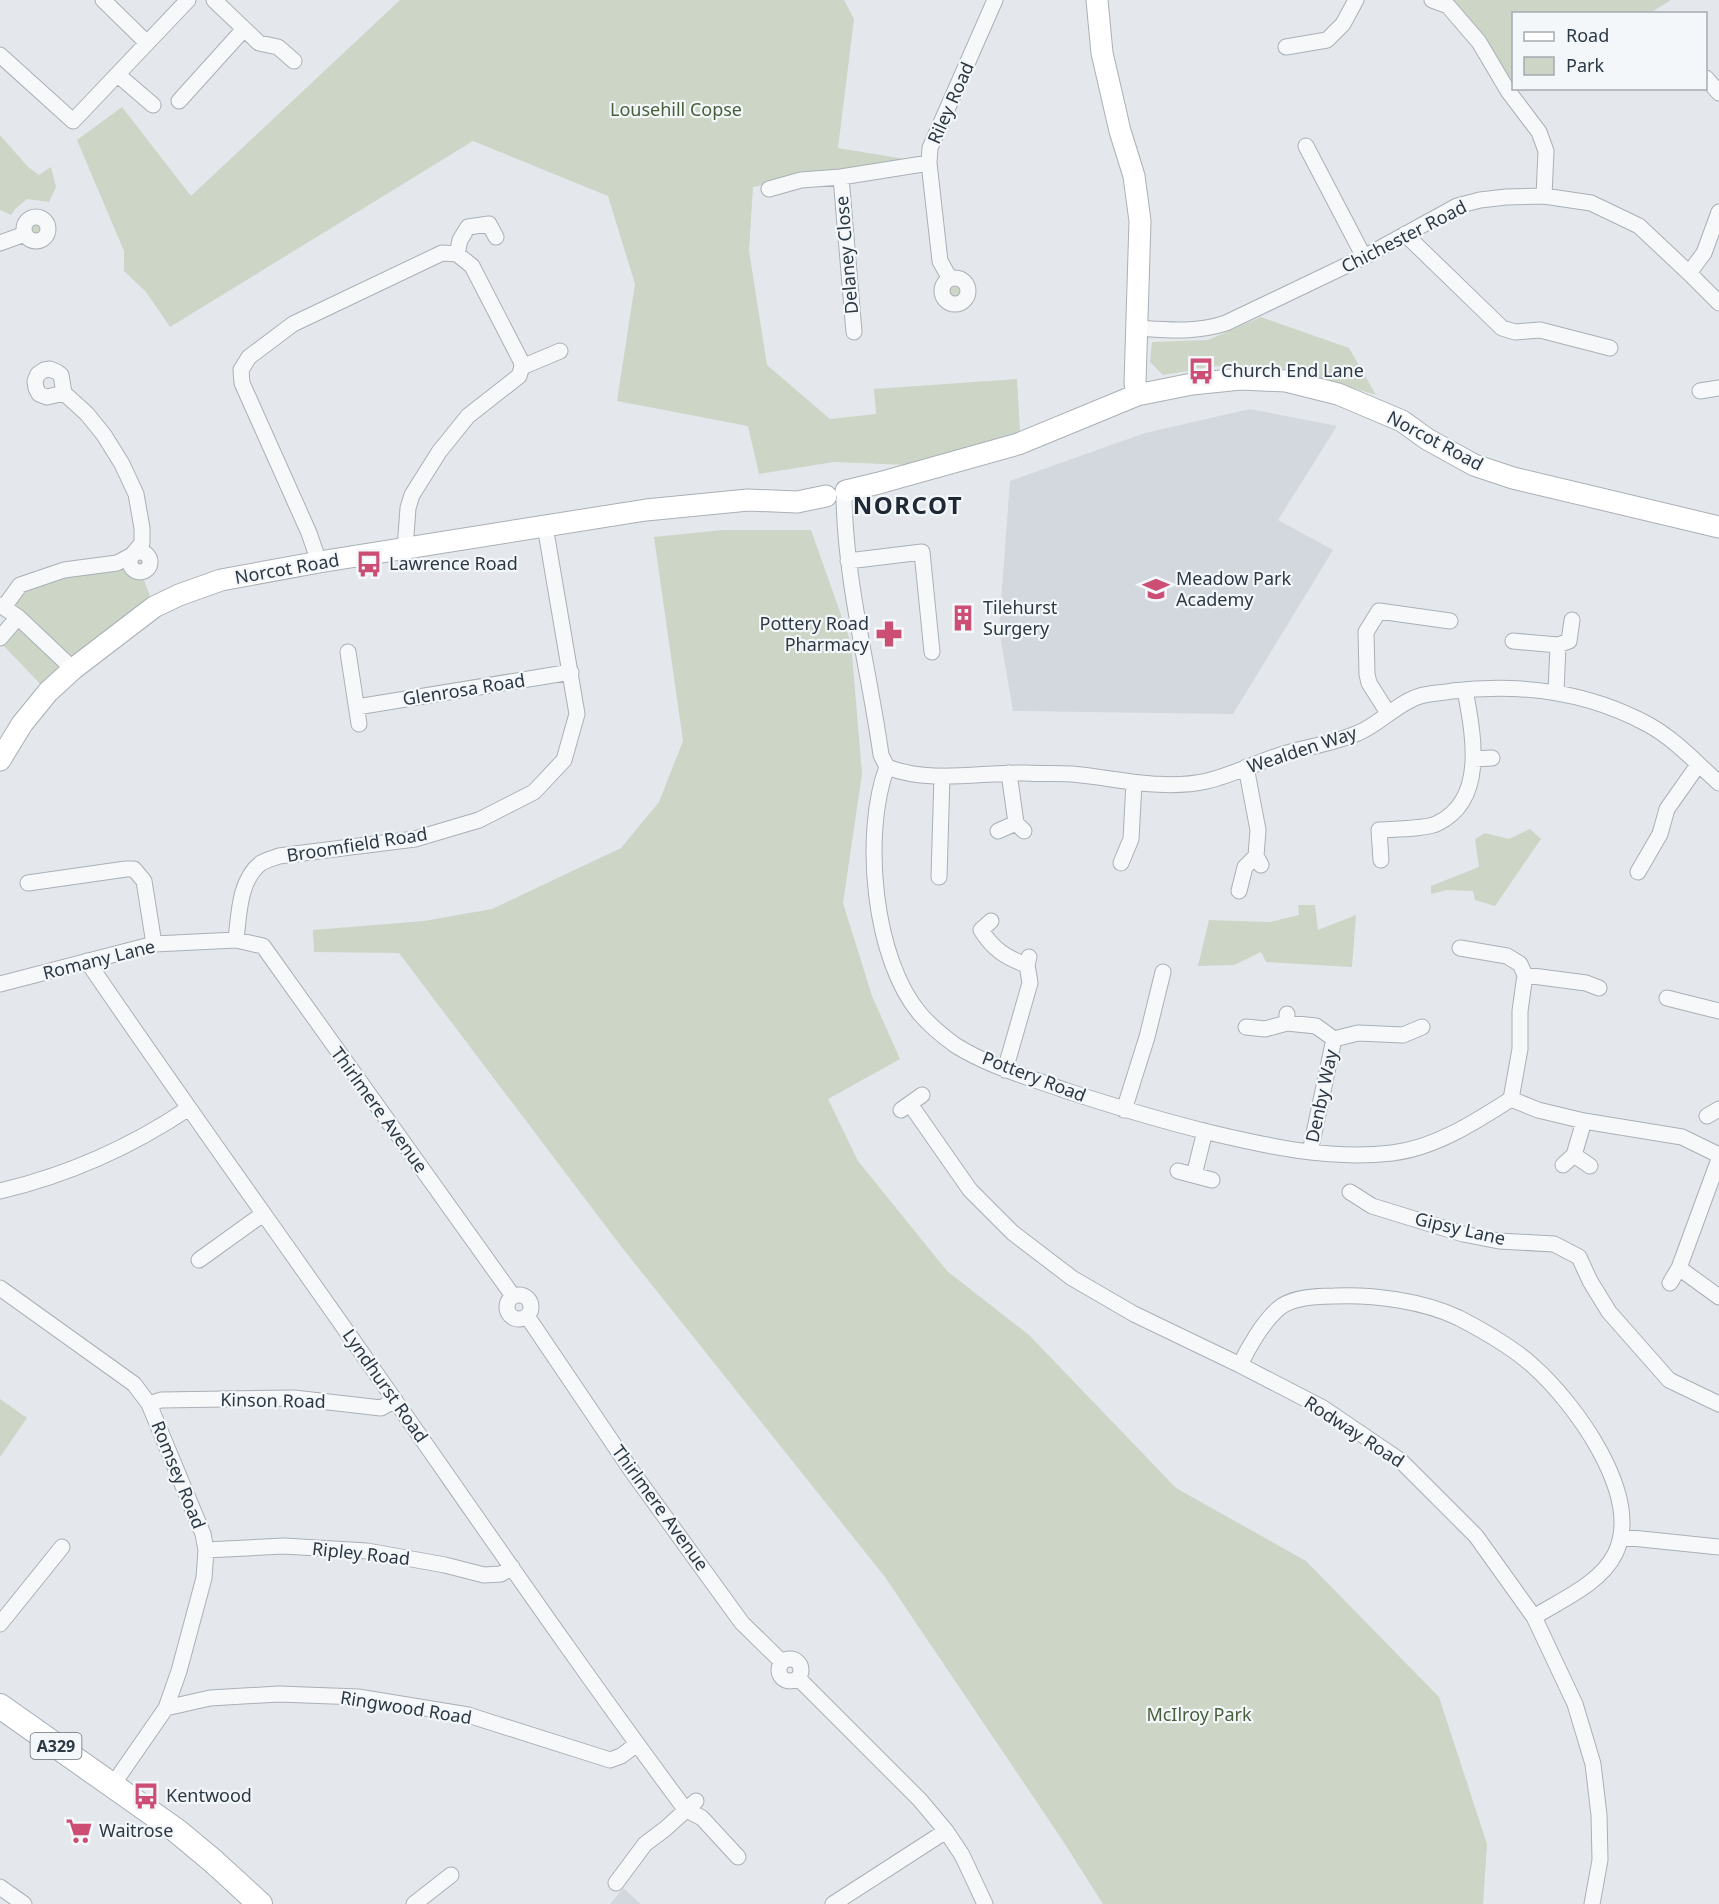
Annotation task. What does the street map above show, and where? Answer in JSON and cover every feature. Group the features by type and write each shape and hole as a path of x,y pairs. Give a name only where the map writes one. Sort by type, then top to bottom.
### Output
{"main road":[{"name":"A329","path":"0,1706 193,1843 261,1904"}],"street":[{"path":"103,0 147,43"},
{"path":"0,55 73,121 188,0"},
{"name":"Riley Road","path":"950,279 940,261 929,163 930,148 995,0"},
{"path":"1097,0 1102,53 1120,131 1134,176 1140,221 1135,383 1137,395"},
{"path":"1286,47 1327,40 1343,24 1356,0"},
{"path":"1432,0 1448,6 1479,42 1508,91 1539,132 1546,151 1544,196"},
{"path":"222,3 259,43 278,47 294,62"},
{"path":"179,101 244,28"},
{"path":"118,75 153,105"},
{"path":"1707,79 1719,93"},
{"path":"1306,146 1364,257"},
{"name":"Delaney Close","path":"769,189 801,180 841,177 929,163"},
{"name":"Delaney Close","path":"841,177 854,332"},
{"name":"Chichester Road","path":"1137,328 1181,331 1209,329 1226,323 1364,257 1457,206 1506,197 1544,196 1591,203 1631,222 1639,226 1719,303"},
{"path":"1689,273 1704,253 1719,212"},
{"path":"457,254 459,240 468,227 489,224 496,237"},
{"path":"0,243 25,234"},
{"path":"1405,234 1502,328 1515,332 1540,330 1610,348"},
{"path":"319,562 309,533 242,383 241,370 249,357 293,324 442,253 457,254 472,266 521,361 522,368 519,376 468,416 439,452 412,495 408,508 405,549"},
{"path":"522,368 560,351"},
{"name":"Norcot Road","path":"0,760 22,724 48,692 73,669 153,607 221,580 319,562 656,509 748,501 797,502 879,483 1018,444 1137,395 1192,384 1231,380 1286,381 1338,394 1402,421 1427,439 1474,465 1513,478 1719,527"},
{"path":"1700,391 1719,388"},
{"path":"64,393 87,414 104,435 122,464 136,494 142,528 142,543 132,555 117,563 64,570 20,585 2,606 18,617 73,669"},
{"path":"837,492 852,601 881,755 887,767"},
{"name":"Broomfield Road","path":"236,939 240,898 250,875 262,862 279,856 415,839 479,820 534,792 564,760 577,714 545,526"},
{"path":"847,555 922,552 932,652"},
{"path":"1388,713 1369,683 1367,674 1366,632 1377,605 1450,621"},
{"path":"0,638 18,617"},
{"path":"1513,642 1558,645 1569,641 1572,620"},
{"path":"1556,692 1558,645"},
{"path":"348,652 359,724"},
{"name":"Glenrosa Road","path":"357,707 571,672"},
{"name":"Wealden Way","path":"887,767 906,774 942,776 1009,773 1073,774 1134,783 1181,784 1207,781 1282,754 1360,733 1388,713 1420,696 1465,690 1515,688 1556,692 1604,705 1650,726 1681,748 1719,783"},
{"path":"1381,860 1379,830 1436,825 1456,811 1468,792 1473,759 1472,727 1465,690"},
{"path":"1473,759 1492,758"},
{"path":"1638,873 1660,834 1667,809 1698,765"},
{"name":"Pottery Road","path":"887,767 876,813 873,850 876,895 882,927 904,989 921,1014 955,1044 1005,1070 1124,1110 1266,1146 1310,1152 1352,1155 1394,1153 1430,1143 1467,1127 1511,1099"},
{"path":"1239,891 1245,867 1258,861 1258,830 1246,767"},
{"path":"998,831 1020,826 1009,773"},
{"path":"942,776 944,868"},
{"path":"1121,862 1131,839 1134,783"},
{"path":"28,883 134,869 144,881 154,945"},
{"path":"991,921 981,930 991,945 1003,955 1028,961 1030,983 1005,1070"},
{"name":"Romany Lane","path":"0,984 154,945 236,939"},
{"name":"Thirlmere Avenue","path":"236,939 263,946 277,963 310,1013 513,1296 508,1302 509,1314 516,1319 527,1317 631,1470 742,1623 782,1662 779,1669 780,1676 789,1681 798,1678 920,1800 946,1831 962,1855 985,1904"},
{"path":"1460,948 1484,945 1520,964 1525,975 1520,1011 1520,1049 1511,1099 1538,1110 1584,1121 1682,1137 1719,1157 1679,1268 1670,1282"},
{"name":"Lyndhurst Road","path":"87,961 637,1744 738,1857"},
{"path":"1124,1110 1147,1038 1163,972"},
{"path":"1525,975 1586,983 1599,988"},
{"path":"1667,998 1719,1011"},
{"name":"Denby Way","path":"1246,1027 1265,1029 1287,1018 1316,1026 1334,1040"},
{"name":"Denby Way","path":"1334,1040 1358,1033 1403,1035 1422,1027"},
{"name":"Denby Way","path":"1310,1152 1334,1040"},
{"name":"Rodway Road","path":"911,1103 970,1190 1013,1233 1072,1278 1134,1314 1323,1408 1401,1461 1476,1536 1534,1617 1575,1704 1593,1764 1599,1815 1600,1860 1592,1904"},
{"path":"0,1191 24,1186 121,1149 189,1108"},
{"path":"1584,1121 1569,1160 1590,1166"},
{"path":"1194,1175 1205,1131"},
{"path":"1178,1171 1212,1180"},
{"name":"Gipsy Lane","path":"1350,1192 1372,1206 1463,1234 1499,1241 1554,1244 1579,1257 1590,1281 1609,1312 1669,1380 1719,1404"},
{"path":"200,1260 263,1214"},
{"path":"1679,1268 1719,1297"},
{"name":"Romsey Road","path":"0,1288 134,1384 149,1404 203,1534 206,1550 204,1578 179,1671 166,1708 112,1786"},
{"path":"1240,1365 1257,1335 1278,1308 1307,1297 1356,1295 1398,1300 1457,1318 1531,1364 1569,1405 1594,1439 1609,1469 1621,1504 1622,1537 1606,1569 1589,1583 1534,1617"},
{"name":"Kinson Road","path":"149,1404 161,1400 294,1398 381,1408 395,1400"},
{"path":"1622,1537 1719,1546 1719,1551"},
{"name":"Ripley Road","path":"206,1550 284,1546 367,1551 484,1575 501,1574 512,1567"},
{"path":"0,1624 62,1547"},
{"name":"Ringwood Road","path":"166,1708 210,1698 279,1694 358,1697 468,1715 610,1760 621,1756 637,1744"},
{"path":"616,1883 645,1844 690,1805"},
{"path":"833,1904 946,1831"},
{"path":"414,1904 451,1875"},
{"path":"0,1887 24,1904"}],"shaded area":[{"name":"Meadow Park Academy","path":"1250,409 1337,426 1278,520 1333,550 1233,714 1013,711 999,629 1010,481 1145,433"},
{"path":"623,1888 641,1904 610,1904"}],"green space":[{"name":"Lousehill Copse","path":"400,0 844,0 854,19 838,148 929,163 801,177 753,187 749,251 767,365 830,419 876,414 874,389 1017,379 1020,432 907,465 834,462 759,474 748,426 617,401 635,284 608,196 473,141 170,327 146,292 124,271 124,251 77,140 122,107 191,196"},
{"path":"1451,0 1671,0 1652,12 1512,12 1512,83"},
{"path":"0,135 28,167 39,175 51,167 56,187 49,202 27,199 11,215 0,210"},
{"path":"36,217 41,218 47,224 47,234 41,240 36,241 31,240 25,234 24,229 25,224 31,218"},
{"path":"955,278 964,282 968,291 964,300 955,304 946,300 942,291 946,282"},
{"path":"1261,317 1349,348 1376,395 1298,371 1218,366 1163,375 1150,362 1152,342 1208,340"},
{"name":"McIlroy Park","path":"723,530 811,530 851,643 862,774 843,903 872,996 900,1059 828,1099 858,1161 947,1271 1029,1335 1176,1488 1306,1561 1439,1697 1487,1844 1483,1904 1103,1904 885,1577 620,1245 399,953 314,952 313,930 424,921 492,909 621,848 659,802 683,741 654,537"},
{"path":"140,551 147,554 150,562 148,568 141,572 154,607 48,692 0,642 18,617 4,607 20,585"},
{"path":"1530,829 1541,839 1495,906 1475,900 1473,891 1447,890 1431,894 1431,886 1479,867 1475,839 1485,833 1509,839"},
{"path":"1298,905 1315,905 1318,930 1356,915 1352,967 1266,962 1261,952 1234,965 1198,966 1209,920 1270,922 1299,915"},
{"path":"0,1399 27,1418 0,1457"}],"place":[{"name":"Church End Lane","path":"1201,371"},
{"name":"Lawrence Road","path":"369,564"},
{"name":"Meadow Park Academy","path":"1156,589"},
{"name":"Tilehurst Surgery","path":"963,618"},
{"name":"Pottery Road Pharmacy","path":"889,634"},
{"name":"Kentwood","path":"146,1796"},
{"name":"Waitrose","path":"79,1831"}],"district":[{"name":"NORCOT","path":"908,506"}]}
